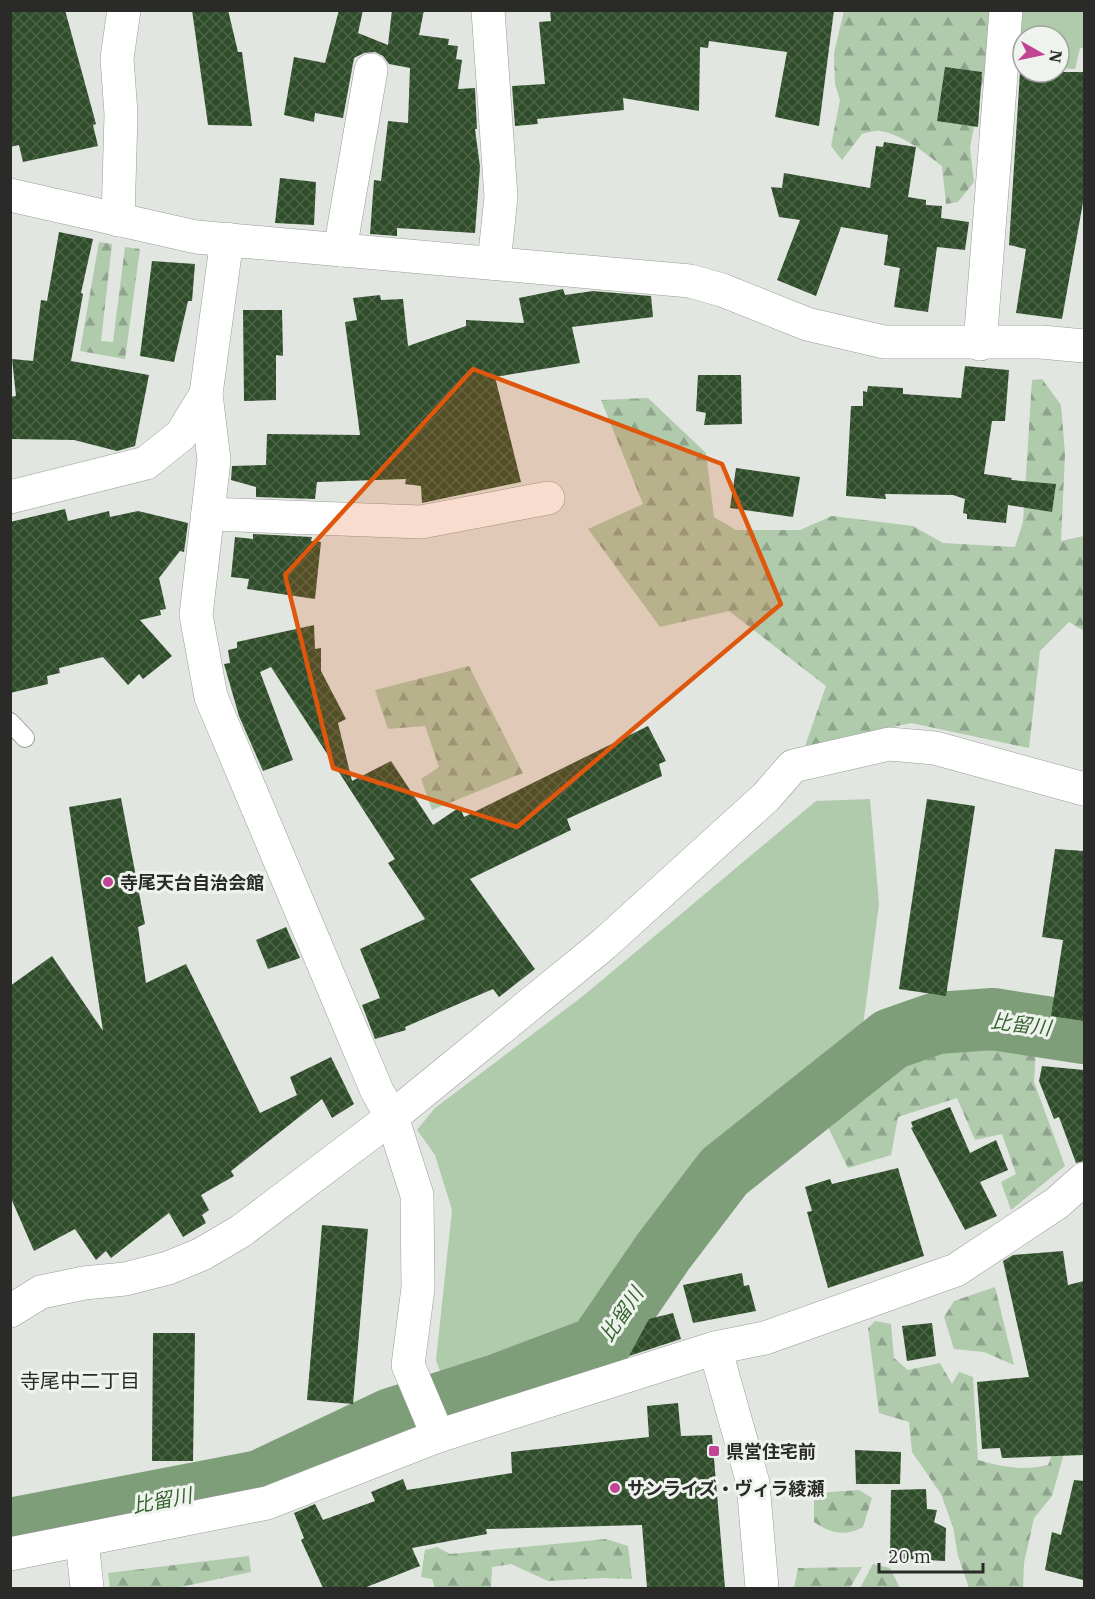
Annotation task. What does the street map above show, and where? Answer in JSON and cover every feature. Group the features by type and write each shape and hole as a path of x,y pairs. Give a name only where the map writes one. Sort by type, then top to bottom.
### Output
{"street":[{"path":"118,220 121,114 117,58 124,10"},
{"path":"488,10 501,197 494,263"},
{"path":"980,344 1006,10"},
{"path":"340,250 371,70"},
{"path":"10,195 172,234 690,281 722,290 807,324 846,335 884,342 1084,344"},
{"path":"227,239 206,394 214,460 196,615 211,697 376,1091 392,1117 417,1195 418,1288 408,1365 436,1432"},
{"path":"10,497 146,463 181,435 206,394"},
{"path":"208,514 421,522 548,498"},
{"path":"10,1311 41,1292 84,1283 125,1279 168,1268 202,1254 241,1231 392,1117 604,944 766,797 794,766 889,744 935,748 1084,789"},
{"path":"10,1554 267,1503 436,1432 715,1348 765,1338 956,1270 1083,1184"},
{"path":"715,1348 753,1483 762,1588"},
{"path":"82,1540 87,1588"}],"lane":[{"path":"10,722 25,738"}],"highlighted area":[{"path":"473,369 722,464 781,604 517,827 333,768 285,575"}],"green space":[{"path":"844,11 996,11 970,148 974,182 958,202 946,204 942,166 897,136 878,131 862,134 842,160 831,146 840,100 835,84 834,53"},
{"path":"1013,11 1084,11 1084,48 1080,48 1075,69 1071,69 1071,24 1012,24"},
{"path":"1011,29 1011,66 1007,66"},
{"path":"99,242 112,244 101,341 113,342 125,247 140,249 125,359 80,351"},
{"path":"1042,379 1061,405 1065,454 1061,541 1084,536 1084,631 1069,622 1040,651 1029,748 911,723 805,746 826,686 729,611 660,627 588,529 643,504 601,400 648,398 706,453 714,517 736,530 800,530 832,516 913,526 943,543 1015,547 1023,522 1032,380"},
{"path":"469,666 523,773 432,810 421,779 439,767 425,726 388,729 375,690"},
{"path":"870,799 879,904 862,1033 810,1095 719,1165 590,1339 445,1385 436,1360 452,1210 435,1155 417,1130 435,1108 583,996 816,801"},
{"path":"993,1025 1037,1032 1034,1082 1065,1166 1011,1210 1001,1182 1016,1174 1002,1134 975,1140 957,1098 898,1117 891,1155 848,1168 824,1119 891,1049 937,1030"},
{"path":"995,1287 1014,1365 984,1352 954,1349 944,1317 954,1301"},
{"path":"875,1321 891,1324 894,1358 908,1370 940,1363 952,1384 959,1372 973,1377 978,1460 1013,1467 1031,1468 1048,1465 1063,1434 1063,1457 1052,1496 1034,1518 1024,1563 1023,1588 969,1588 958,1556 953,1527 941,1494 912,1452 909,1422 879,1413 868,1328"},
{"path":"859,1490 872,1498 863,1527 844,1533 826,1529 814,1522 814,1496 830,1492"},
{"path":"606,1539 628,1546 632,1579 548,1581 511,1564 492,1567 491,1588 435,1588 432,1579 421,1577 425,1550 437,1547 450,1554"},
{"path":"249,1556 251,1572 176,1588 110,1588 108,1573"},
{"path":"873,1564 890,1568 900,1588 860,1588"},
{"path":"862,1567 850,1588 794,1588 798,1568"}],"building":[{"path":"10,10 65,10 96,124 93,125 98,146 23,162 19,145 10,147"},
{"path":"192,10 228,10 238,52 242,52 252,126 208,125"},
{"path":"339,10 363,10 358,33 388,45 392,10 424,10 419,35 449,39 448,45 458,46 456,59 462,60 458,89 475,88 477,129 475,129 480,167 475,233 397,228 397,236 370,234 374,180 381,181 388,121 408,123 410,68 389,64 383,56 375,52 364,53 354,58 343,118 315,113 314,122 284,115 294,57 325,63"},
{"path":"550,10 834,10 819,126 775,117 787,52 709,41 708,48 700,47 699,111 623,98 624,110 537,119 538,124 515,126 512,86 545,84 539,22 551,21"},
{"path":"945,67 982,72 978,127 937,121"},
{"path":"1071,72 1084,72 1084,197 1062,319 1016,313 1026,249 1009,245 1019,84 1071,84"},
{"path":"884,142 916,147 908,197 926,200 926,205 942,206 941,218 969,222 965,250 937,247 928,312 894,307 900,268 884,265 888,235 841,227 816,296 777,280 800,220 779,217 771,187 782,188 784,173 870,188 876,146 883,147"},
{"path":"280,178 316,182 314,225 275,223"},
{"path":"59,232 93,239 81,293 83,294 71,361 149,375 135,446 117,451 74,440 10,439 10,397 16,396 12,359 33,361 41,300 47,301"},
{"path":"152,261 195,264 192,301 188,301 174,362 140,356"},
{"path":"563,289 565,295 593,291 651,296 653,317 572,327 580,363 495,377 521,482 422,503 421,486 405,484 406,479 317,482 315,499 256,497 256,487 231,480 232,466 266,465 267,434 360,435 345,322 357,320 353,298 380,295 381,300 403,299 408,346 466,326 466,320 524,323 519,298"},
{"path":"243,310 282,310 283,356 276,355 276,400 244,401"},
{"path":"965,366 1009,370 1005,421 992,421 984,474 1012,478 1011,480 1056,484 1052,512 1008,505 1006,523 967,519 967,514 963,513 965,499 953,495 885,494 886,499 846,496 851,406 863,406 863,391 867,392 868,386 903,388 903,394 961,398"},
{"path":"698,375 741,375 742,424 704,425 706,413 696,411"},
{"path":"736,468 800,477 793,517 730,508"},
{"path":"65,509 68,521 109,511 110,517 138,511 188,523 184,552 180,551 159,578 166,609 160,610 161,615 140,620 172,656 143,679 139,674 128,685 103,657 59,668 60,673 47,676 48,684 10,693 10,522"},
{"path":"253,534 312,537 311,541 321,542 315,599 247,589 249,579 231,577 235,537 253,539"},
{"path":"314,625 315,649 321,648 321,671 346,719 338,723 352,781 391,761 433,825 460,807 464,817 648,726 666,761 659,764 662,776 567,819 571,830 470,879 535,969 499,997 493,989 405,1027 406,1030 375,1039 362,1005 380,998 360,949 425,919 388,863 395,859 271,667 260,672 293,760 263,771 239,716 224,664 230,663 228,650 237,648 237,642"},
{"path":"121,798 145,924 138,927 146,983 186,964 260,1113 297,1095 290,1077 331,1057 354,1104 332,1118 322,1099 231,1171 234,1176 201,1195 209,1210 202,1215 206,1223 183,1237 169,1213 111,1258 106,1251 96,1260 75,1229 34,1251 10,1196 10,986 52,956 103,1031 69,807"},
{"path":"927,799 975,806 946,996 899,989"},
{"path":"1055,849 1084,851 1084,1021 1051,1016 1063,940 1042,937"},
{"path":"286,927 300,958 268,969 256,940"},
{"path":"1042,1066 1084,1070 1084,1161 1076,1163 1059,1117 1054,1119 1039,1081"},
{"path":"950,1107 970,1153 996,1140 1008,1170 980,1182 997,1216 965,1230 911,1128 913,1127 911,1122"},
{"path":"898,1168 924,1256 828,1288 807,1212 812,1211 805,1187 830,1179 832,1184"},
{"path":"322,1225 368,1229 353,1404 307,1400"},
{"path":"1063,1251 1068,1285 1084,1281 1084,1455 1002,1458 1000,1448 982,1449 977,1382 1029,1377 1003,1261 1013,1255"},
{"path":"742,1273 744,1286 749,1285 756,1311 693,1323 683,1285"},
{"path":"673,1313 681,1339 629,1356 649,1319"},
{"path":"932,1323 936,1356 907,1361 902,1326"},
{"path":"153,1333 195,1333 193,1461 152,1461"},
{"name":"サンライズ・ヴィラ綾瀬","path":"678,1403 681,1436 712,1435 725,1588 647,1588 642,1525 486,1529 487,1534 412,1548 420,1566 364,1588 323,1588 301,1540 304,1538 294,1513 315,1504 323,1520 375,1501 371,1492 403,1479 407,1490 512,1473 511,1452 649,1437 647,1406"},
{"path":"855,1450 901,1452 900,1484 856,1484"},
{"path":"1074,1480 1084,1481 1083,1580 1045,1570 1052,1532 1061,1535"},
{"path":"926,1489 927,1509 937,1510 934,1522 946,1528 945,1561 890,1558 891,1490"}],"waterway":[{"name":"比留川","path":"10,1529 260,1481 391,1419 500,1384 598,1347 663,1252 724,1172 891,1039 937,1023 993,1019 1084,1033"}],"place":[{"name":"寺尾天台自治会館","path":"108,882"},
{"name":"県営住宅前","path":"714,1451"},
{"name":"サンライズ・ヴィラ綾瀬","path":"615,1488"}],"district":[{"name":"寺尾中二丁目","path":"80,1380"}]}
